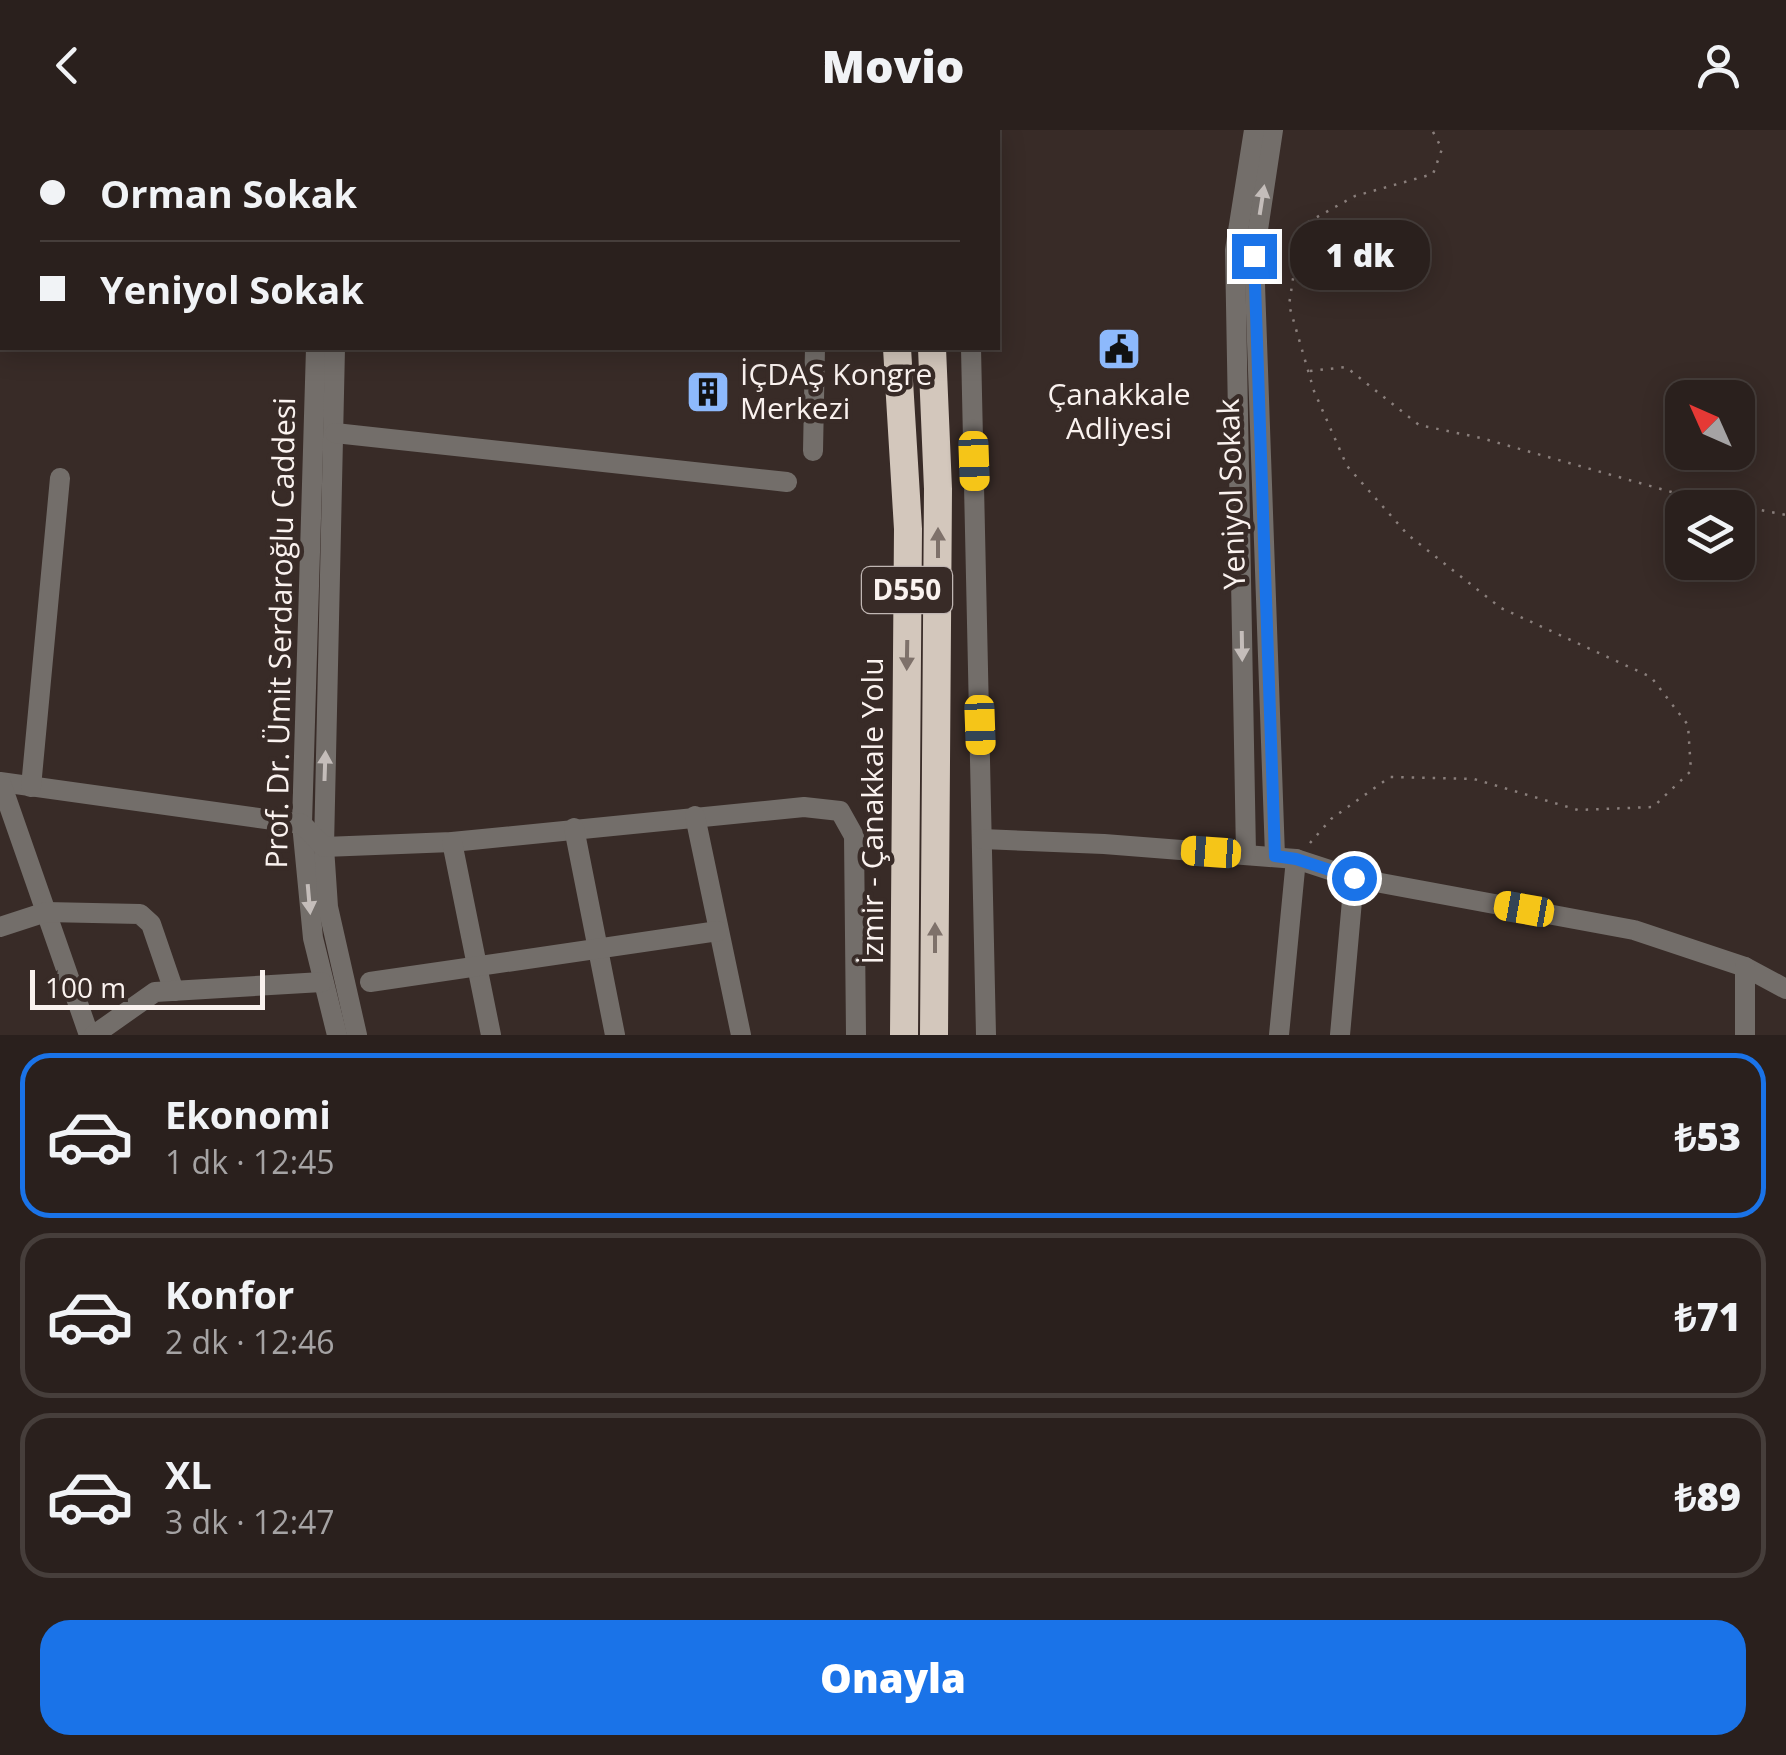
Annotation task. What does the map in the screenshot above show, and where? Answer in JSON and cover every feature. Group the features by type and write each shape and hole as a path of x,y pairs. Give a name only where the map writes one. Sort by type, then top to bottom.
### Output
{"highway":[{"name":"İzmir - Çanakkale Yolu","path":"898,350 908,529 904,1035"},
{"name":"İzmir - Çanakkale Yolu","path":"932,350 938,488 934,1035"}],"street":[{"name":"Yeniyol Sokak","path":"1246,854 1235,250 1254,130"},
{"name":"Yeniyol Sokak","path":"1273,130 1254,256 1285,858 1279,1035"},
{"name":"Prof. Dr. Ümit Serdaroğlu Caddesi","path":"316,350 302,824 312,938 337,1035"},
{"name":"Prof. Dr. Ümit Serdaroğlu Caddesi","path":"336,350 324,847 328,907 357,1035"},
{"path":"813,452 815,350"},
{"path":"971,350 986,1035"},
{"path":"334,433 787,482"},
{"path":"31,787 60,478"},
{"path":"322,982 155,992 92,1035 1,782 302,824 324,847 452,842 804,807 840,811 854,836 856,1035"},
{"path":"695,816 741,1035"},
{"path":"574,828 616,1035"},
{"path":"982,838 1285,858 1354,878 1634,930 1745,968 1786,989"},
{"path":"452,842 490,1035"},
{"path":"1340,1035 1354,878"},
{"path":"0,926 46,912 140,914 146,918 174,991"},
{"path":"370,982 718,932"},
{"path":"1745,968 1745,1035"}],"path":[{"path":"1285,858 1390,778 1474,779 1578,810 1653,807 1691,771 1688,725 1651,677 1501,608 1408,535 1347,466 1308,371 1289,304 1301,226 1355,196 1433,174 1442,148 1432,130"},
{"path":"1308,371 1346,366 1419,426 1481,438 1682,494 1786,516"}],"place":[{"name":"Çanakkale Adliyesi","path":"1119,349"},
{"name":"İÇDAŞ Kongre Merkezi","path":"708,392"}],"route":[{"path":"1254,256 1275,856 1354,878"}]}
